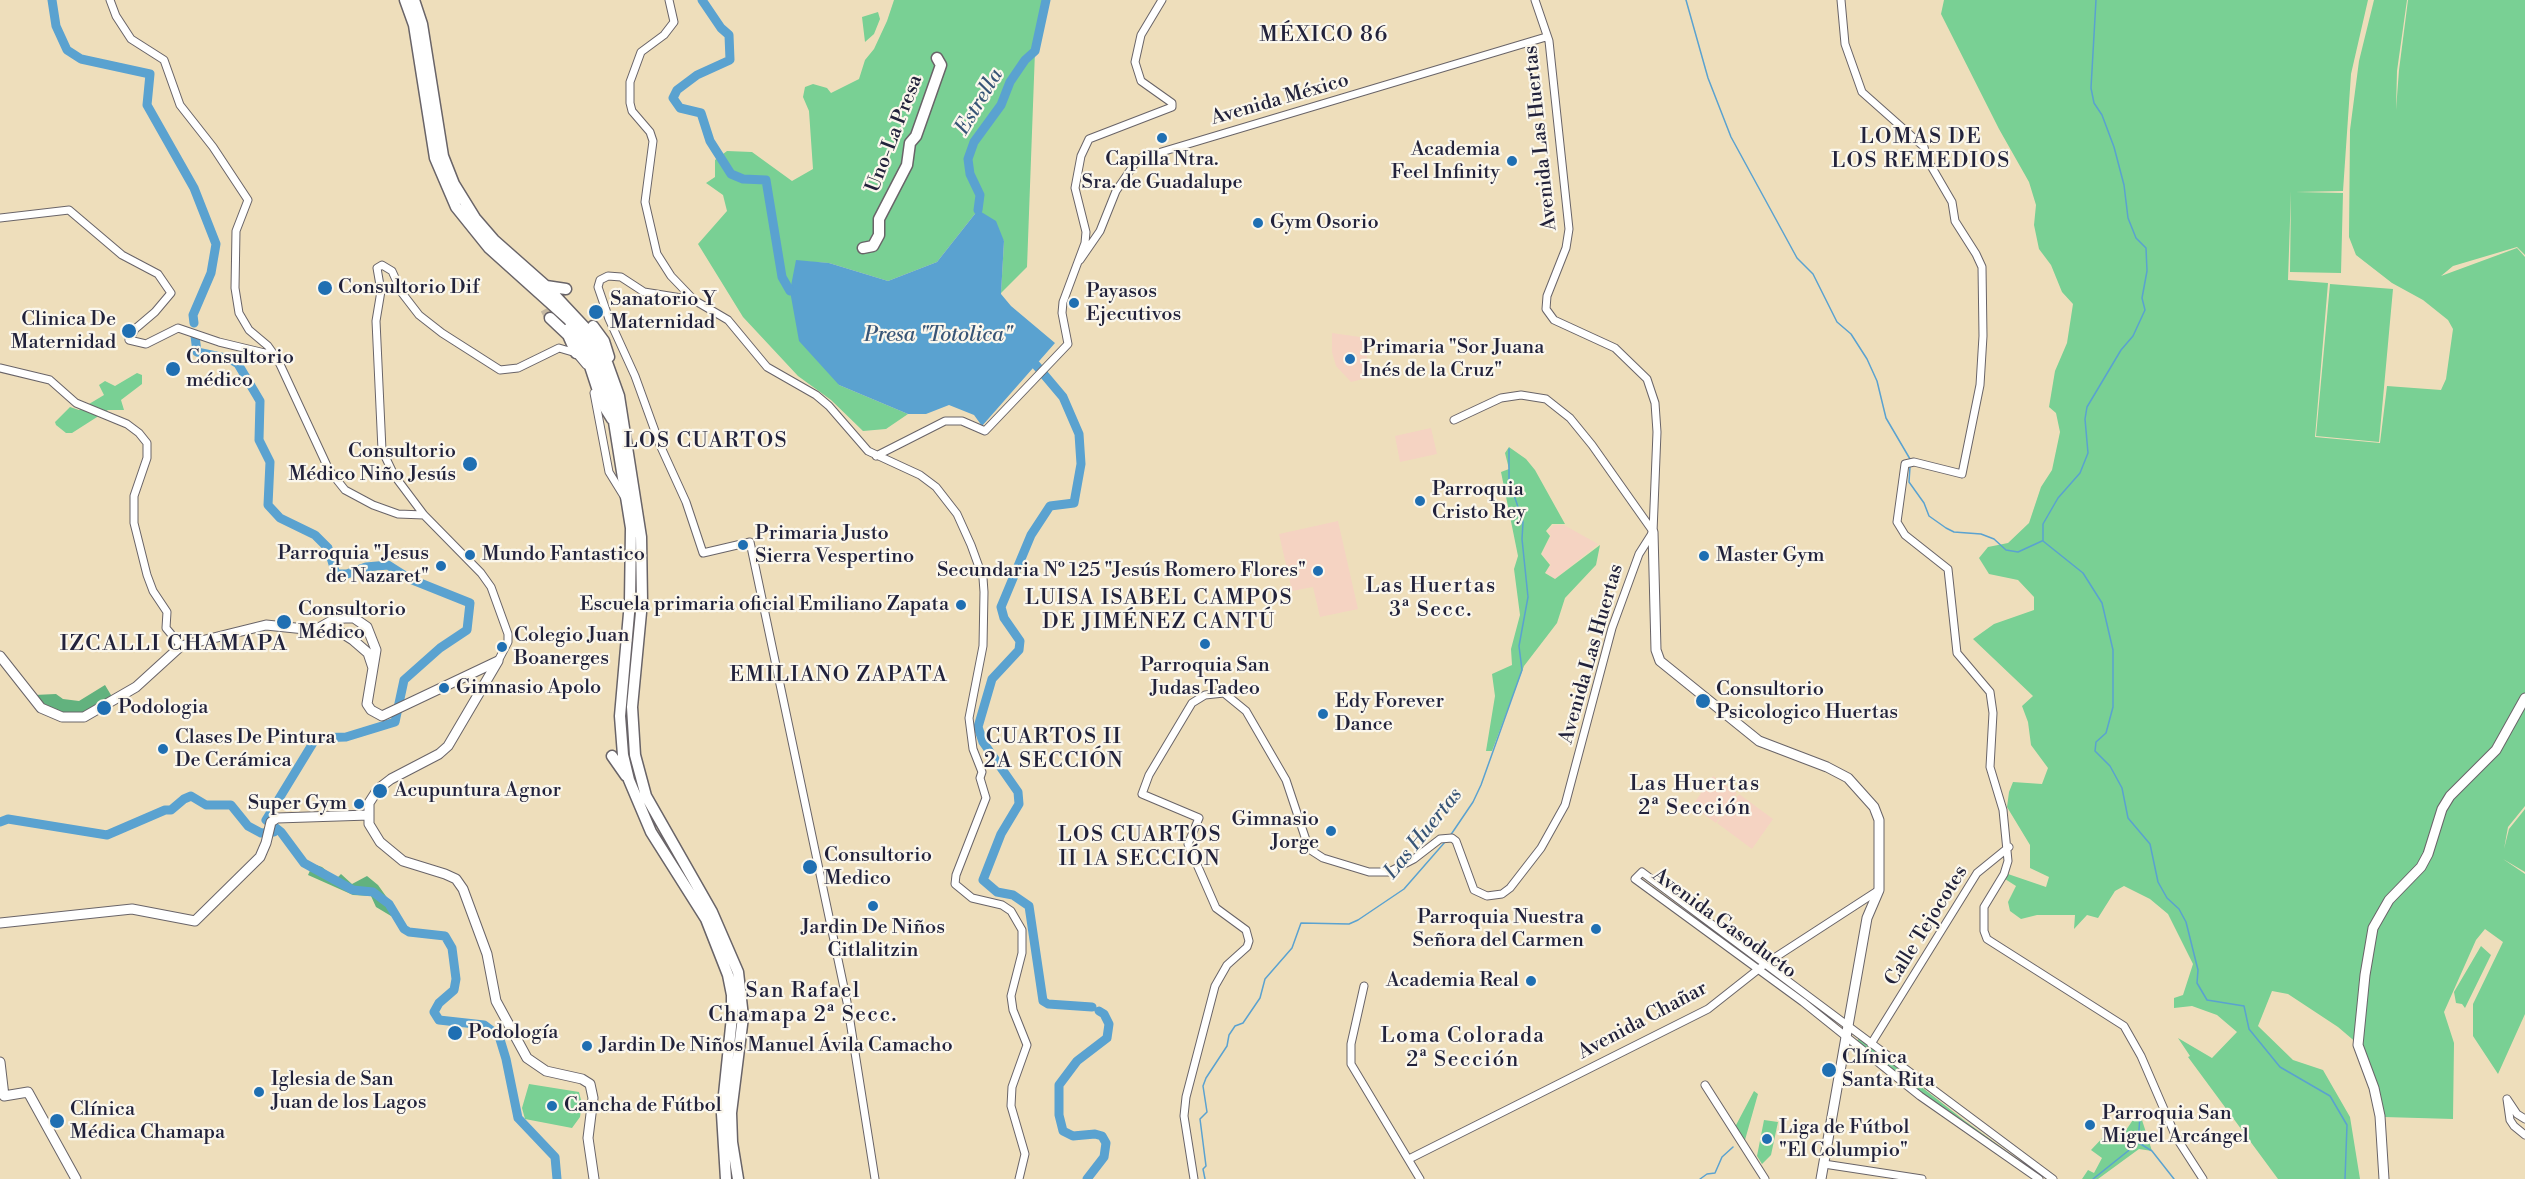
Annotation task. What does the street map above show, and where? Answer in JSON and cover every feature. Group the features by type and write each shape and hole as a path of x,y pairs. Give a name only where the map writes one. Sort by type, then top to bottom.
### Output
{"highway":[{"path":"405,0 414,25 433,149 446,186 468,225 489,248 583,336 597,360 610,397 631,528 631,667 635,755 641,781 661,826 712,912 731,953 742,991 743,1017 731,1113 732,1142 738,1179"},
{"path":"414,0 422,24 443,156 454,184 475,218 494,240 546,286 591,333 612,375"},
{"name":"Uno-La Presa","path":"863,248 873,246 879,235 879,219 907,165 910,143 916,136 941,65 937,58"},
{"path":"546,286 567,294 606,345 619,396 641,537 642,602 638,628 635,631 631,628 630,602"},
{"path":"549,302 551,312 572,334 585,354 602,403 615,425"},
{"path":"550,318 568,335 576,353"},
{"path":"642,602 620,716 623,755 629,780 651,832 706,919 728,975 732,994 732,1017 722,1123 726,1179"},
{"path":"612,756 629,780"}],"main road":[{"path":"591,377 598,389"},
{"path":"1653,532 1657,657 1759,741 1827,766 1859,788 1874,807 1879,820 1879,890 1867,918 1821,1179"},
{"path":"0,656 41,708 62,717 84,717 136,687 181,645 266,625 306,631 324,627 335,619 354,618 367,627 376,650 367,704 371,710 381,716 498,661"},
{"path":"324,627 342,633 353,640 368,653 374,670"},
{"path":"498,661 448,746 439,754 391,779 378,789 369,803 369,814 374,834 387,849 403,861 456,879 463,889 487,954 496,1002 527,1058 546,1071 582,1079 590,1084 593,1098 588,1138 594,1179"},
{"path":"2384,1179 2376,1097 2358,1045 2363,985 2373,928 2389,900 2421,867 2428,854 2442,809 2450,796 2496,750 2525,698"},
{"path":"0,923 132,909 195,921 260,857 271,822 286,818 369,814"},
{"path":"0,1062 4,1096 28,1092 76,1179"}],"street":[{"path":"110,0 116,16 132,39 164,60 180,105 245,194 248,204 236,231 235,288 239,313 249,330 268,346 336,481 345,490 373,505 398,514 424,514"},
{"path":"669,0 674,22 664,35 641,52 630,82 632,111 651,132 653,141 645,202 657,254 671,276 694,300 728,320 767,367 829,406 876,456 929,480 957,514 983,578 983,646 969,718 973,749 982,772 980,778 986,798 955,884 972,898 1006,908 1020,924 1023,936 1022,953 1011,996 1013,1010 1027,1042 1012,1087 1011,1115 1025,1154 1019,1179"},
{"path":"876,456 945,421 962,421 981,431 988,429 1068,344 1062,313 1063,302 1086,232 1078,205 1076,173 1089,139 1172,107 1172,103 1142,81 1135,62 1141,35 1162,0"},
{"name":"Avenida Las Huertas","path":"1194,1179 1184,1116 1186,1097 1215,986 1227,965 1247,947 1249,936 1246,930 1216,908 1194,853 1188,844 1199,819 1142,794 1149,775 1192,703 1205,694 1224,693 1246,711 1286,780 1309,849 1323,858 1369,872 1389,872 1449,838 1456,841 1471,887 1479,895 1487,896 1506,892 1541,848 1565,805 1612,628 1639,554 1653,532 1657,432 1655,403 1647,379 1615,348 1554,320 1546,309 1546,296 1569,234 1564,170 1546,37 1535,0"},
{"path":"1841,0 1845,44 1862,92 1869,101 1903,125 1924,147 1927,159 1952,202 1955,221 1982,267 1983,336 1980,386 1962,474 1913,463 1903,469 1899,509 1899,528 1948,569 1958,653 1990,692 1994,713 1990,766 2003,810 2009,847 2007,867 1984,908 1982,923 1987,939 2124,1026 2141,1056 2176,1137 2204,1179"},
{"name":"Avenida México","path":"1078,262 1100,231 1116,191 1138,159 1546,37"},
{"path":"0,218 69,210 122,255 158,274 171,293 155,312 135,329 129,340 146,344 178,328 219,342 273,355"},
{"path":"498,661 507,642 508,634 491,586 482,573 424,514 394,475 382,450 376,321 381,291 376,276 377,268 382,265 388,268 402,293 419,315 442,333 500,370 518,368 559,348 576,353 584,362 591,377 609,472 627,500"},
{"path":"694,300 644,292 621,277 612,275 599,283 609,319 660,445 686,502 703,553 750,542 847,1002 875,1179"},
{"path":"606,345 620,342"},
{"path":"0,368 50,380 76,403 127,424 147,442 147,458 134,496 134,523 147,575 167,612 166,628 181,645"},
{"path":"1454,420 1501,398 1521,395 1546,399 1570,418 1592,445 1653,532"},
{"name":"Calle Tejocotes","path":"1871,1044 1977,873 2009,847"},
{"name":"Avenida Gasoducto","path":"2039,1179 1920,1096 1803,1002 1635,879 1642,872 2053,1179"},
{"name":"Avenida Chañar","path":"1408,1159 1708,1009 1757,969 1879,890"},
{"path":"1364,986 1351,1044 1351,1064 1420,1179"},
{"path":"1705,1085 1766,1179"},
{"path":"2525,1119 2507,1100 2510,1119 2514,1126 2525,1135"},
{"path":"1824,1164 1922,1179"}],"shaded area":[{"name":"Primaria \"Sor Juana Inés de la Cruz\"","path":"1332,333 1367,338 1367,378 1351,382 1336,366 1332,352"},
{"path":"1431,428 1437,454 1400,462 1395,436"},
{"name":"Secundaria Nº 125 \"Jesús Romero Flores\"","path":"1338,521 1358,609 1320,617 1313,587 1292,591 1279,534"},
{"path":"1554,525 1564,525 1598,544 1555,579 1545,572 1551,565 1542,554 1551,535 1547,532"},
{"path":"1713,776 1737,793 1716,823 1692,806"},
{"path":"1739,794 1773,819 1752,849 1717,823"}],"green space":[{"path":"894,0 1046,0 1035,51 1027,267 1001,293 1004,241 978,210 937,262 888,281 829,263 796,261 839,385 908,414 886,429 863,431 831,400 798,376 743,317 698,244 727,211 723,195 706,183 715,177 715,160 727,151 752,152 792,181 813,169 809,111 803,97 805,87 813,84 827,88 831,93 859,79 865,60 874,49"},
{"path":"1944,0 2368,0 2351,74 2343,191 2295,192 2343,193 2341,273 2290,272 2291,191 2288,280 2328,283 2315,437 2380,443 2387,386 2441,390 2446,379 2453,329 2448,320 2423,300 2392,283 2356,255 2349,237 2350,130 2359,61 2374,0 2407,0 2397,71 2396,110 2408,0 2525,0 2525,255 2517,247 2453,266 2441,276 2517,248 2525,257 2525,806 2508,827 2504,849 2509,829 2525,809 2525,872 2503,859 2525,874 2525,1014 2498,1074 2473,1036 2473,1004 2503,942 2485,929 2476,940 2444,1012 2454,1043 2453,1119 2384,1117 2365,1050 2338,1027 2288,994 2272,991 2258,1026 2293,1060 2323,1070 2350,1117 2360,1179 2278,1179 2188,1057 2190,1056 2178,1038 2212,1058 2237,1032 2217,1015 2192,1006 2174,1008 2174,998 2183,995 2193,964 2168,914 2150,899 2124,886 2115,891 2098,918 2087,915 2074,929 2075,915 2037,915 2021,919 2010,911 2008,902 2016,886 2005,879 2008,874 2046,887 2049,877 2030,868 2030,845 2007,807 2009,792 2013,782 2042,784 2048,768 2031,745 2028,722 2022,706 2033,696 1973,639 1994,624 2034,610 2034,597 2018,580 1989,574 1979,558 1988,547 2008,543 2029,523 2041,487 2052,470 2060,432 2056,413 2049,407 2055,371 2067,343 2073,304 2062,292 2051,265 2039,249 2034,225 2036,205 2029,182 1999,129 1941,14"},
{"path":"878,12 880,19 874,34 865,42 862,17"},
{"path":"2330,284 2393,289 2379,442 2316,436"},
{"path":"137,373 142,375 142,384 121,400 124,410 108,410 72,433 66,433 56,425 55,422 70,407 79,410 104,395 99,385 105,381 115,386"},
{"path":"1509,447 1526,459 1535,470 1565,524 1552,524 1546,531 1550,536 1541,554 1550,565 1545,573 1555,579 1600,545 1596,565 1565,598 1557,623 1524,666 1492,751 1486,751 1495,696 1492,674 1512,665 1511,649 1520,615 1514,569 1518,556 1501,472 1509,469 1505,453"},
{"path":"105,685 114,700 85,715 63,714 42,707 34,695 56,694 63,699 79,701"},
{"path":"313,864 322,867 336,879 341,874 352,884 367,876 378,885 398,913 391,916 376,907 371,896 353,895 308,875"},
{"path":"2481,946 2491,955 2465,1008 2462,1004 2456,1003 2454,992"},
{"path":"1859,1038 1965,1121 2045,1179 1933,1102 1856,1042"},
{"name":"Cancha de Fútbol","path":"529,1084 579,1092 582,1104 580,1117 572,1128 525,1119 522,1108"},
{"path":"1754,1091 1758,1094 1745,1140 1735,1127"},
{"path":"2137,1114 2142,1120 2152,1151 2139,1149 2098,1179 2082,1179 2088,1170 2094,1173 2102,1158 2091,1150 2108,1132 2124,1133"},
{"name":"Liga de Fútbol \"El Columpio\"","path":"1764,1120 1778,1122 1771,1155 1762,1164 1757,1156"}],"water":[{"name":"Presa \"Totolica\"","path":"978,210 996,221 1004,241 1001,294 1011,306 1055,343 982,426 974,415 949,405 926,414 908,414 839,385 799,341 790,291 796,260 829,263 888,281 937,262"}],"waterway":[{"path":"52,0 56,26 67,50 81,59 150,74 147,105 194,188 216,244 211,273 193,315 194,323"},
{"path":"702,0 721,28 729,35 730,60 697,75 677,90 673,98 680,108 701,113 710,141 731,174 743,179 766,180 782,277 790,291"},
{"name":"Estrella","path":"978,210 980,195 970,174 968,159 974,142 1001,105 1010,82 1025,60 1035,51 1046,0"},
{"path":"1686,0 1708,78 1731,137 1797,258 1813,274 1837,322 1851,334 1867,359 1877,381 1886,418 1910,459"},
{"path":"2096,0 2091,88 2094,103 2102,115 2114,147 2124,185 2128,218 2136,238 2146,248 2147,271 2142,298 2145,310 2133,336 2121,350 2087,407 2085,419 2088,453 2080,473 2058,498 2043,524 2043,541 2083,573 2102,603 2113,650 2113,707 2106,733 2096,742 2095,751 2110,766 2122,788 2128,818 2150,844 2158,882 2167,898 2179,909 2186,922 2198,970 2197,983 2207,1000 2244,1006 2249,1029 2280,1067 2330,1096 2347,1125 2345,1179"},
{"path":"195,336 197,352 230,359 238,364 260,401 259,440 270,462 268,505 280,518 315,535 328,548 336,574 347,574 366,567 388,565 410,579 470,603 467,630 440,648 404,680 395,722 346,737 316,738 266,820 281,832 304,863 353,890 373,892 389,904 404,929 409,932 445,936 452,948 456,979 454,990 439,1003 434,1012 439,1020 484,1025 499,1036 518,1118 555,1157 557,1179"},
{"path":"1036,365 1063,397 1079,434 1081,464 1074,503 1050,506 1031,535 1001,607 1004,618 1020,641 1019,650 992,679 978,727 983,742 1018,792 1019,804 1001,834 983,880 997,892 1013,895 1029,906 1043,1001 1048,1004 1092,1007"},
{"name":"Las Huertas","path":"1450,836 1473,802 1481,785 1522,670 1519,646 1528,597 1522,539 1523,522 1509,480 1509,449"},
{"path":"1910,467 1909,482 1924,503 1929,516 1946,528 1954,532 1981,534 1994,539 2006,550 2018,552 2042,541"},
{"path":"0,822 8,819 107,835 165,810 171,810 191,796 206,805 231,805 248,826 261,833 274,832"},
{"name":"Las Huertas","path":"1205,1179 1203,1169 1206,1166 1200,1119 1207,1112 1203,1086 1227,1046 1229,1035 1235,1026 1243,1023 1260,998 1265,979 1292,948 1301,923 1349,924 1358,920 1404,889 1445,842"},
{"path":"1087,1179 1104,1157 1106,1143 1102,1136 1095,1134 1073,1136 1063,1131 1059,1115 1059,1085 1077,1061 1107,1038 1109,1024 1104,1014 1099,1011"},
{"name":"Las Huertas","path":"2093,1179 2138,1143 2140,1116"},
{"name":"Las Huertas","path":"2139,1143 2152,1151 2174,1179"},
{"path":"1700,1179 1707,1174 1715,1173 1722,1157 1733,1147"}],"tunnel":[{"path":"550,318 544,307 548,299 560,294 568,300"}],"place":[{"name":"Capilla Ntra. Sra. de Guadalupe","path":"1162,138"},
{"name":"Academia Feel Infinity","path":"1512,161"},
{"name":"Gym Osorio","path":"1258,223"},
{"name":"Consultorio Dif","path":"325,288"},
{"name":"Payasos Ejecutivos","path":"1074,303"},
{"name":"Sanatorio Y Maternidad","path":"596,312"},
{"name":"Clinica De Maternidad","path":"129,331"},
{"name":"Primaria \"Sor Juana Inés de la Cruz\"","path":"1350,359"},
{"name":"Consultorio médico","path":"173,369"},
{"name":"Consultorio Médico Niño Jesús","path":"470,464"},
{"name":"Parroquia Cristo Rey","path":"1420,501"},
{"name":"Primaria Justo Sierra Vespertino","path":"743,545"},
{"name":"Mundo Fantastico","path":"470,555"},
{"name":"Master Gym","path":"1704,556"},
{"name":"Parroquia \"Jesus de Nazaret\"","path":"441,566"},
{"name":"Secundaria Nº 125 \"Jesús Romero Flores\"","path":"1318,571"},
{"name":"Escuela primaria oficial Emiliano Zapata","path":"961,605"},
{"name":"Consultorio Médico","path":"284,622"},
{"name":"Parroquia San Judas Tadeo","path":"1205,644"},
{"name":"Colegio Juan Boanerges","path":"502,647"},
{"name":"Gimnasio Apolo","path":"444,688"},
{"name":"Consultorio Psicologico Huertas","path":"1703,701"},
{"name":"Podologia","path":"104,708"},
{"name":"Edy Forever Dance","path":"1323,714"},
{"name":"Clases De Pintura De Cerámica","path":"163,749"},
{"name":"Acupuntura Agnor","path":"380,791"},
{"name":"Super Gym","path":"359,804"},
{"name":"Gimnasio Jorge","path":"1331,831"},
{"name":"Consultorio Medico","path":"810,867"},
{"name":"Jardin De Niños Citlalitzin","path":"873,906"},
{"name":"Parroquia Nuestra Señora del Carmen","path":"1596,929"},
{"name":"Academia Real","path":"1531,981"},
{"name":"Podología","path":"455,1033"},
{"name":"Jardin De Niños Manuel Ávila Camacho","path":"587,1046"},
{"name":"Clínica Santa Rita","path":"1829,1070"},
{"name":"Iglesia de San Juan de los Lagos","path":"259,1092"},
{"name":"Cancha de Fútbol","path":"552,1106"},
{"name":"Clínica Médica Chamapa","path":"57,1121"},
{"name":"Parroquia San Miguel Arcángel","path":"2090,1125"},
{"name":"Liga de Fútbol \"El Columpio\"","path":"1767,1139"}],"district":[{"name":"MÉXICO 86","path":"1324,36"},
{"name":"LOMAS DE LOS REMEDIOS","path":"1921,150"},
{"name":"LOS CUARTOS","path":"706,442"},
{"name":"Las Huertas 3ª Secc.","path":"1431,599"},
{"name":"LUISA ISABEL CAMPOS DE JIMÉNEZ CANTÚ","path":"1159,611"},
{"name":"IZCALLI CHAMAPA","path":"174,645"},
{"name":"EMILIANO ZAPATA","path":"839,676"},
{"name":"CUARTOS II 2A SECCIÓN","path":"1054,750"},
{"name":"Las Huertas 2ª Sección","path":"1695,797"},
{"name":"LOS CUARTOS II 1A SECCIÓN","path":"1140,848"},
{"name":"San Rafael Chamapa 2ª Secc.","path":"803,1004"},
{"name":"Loma Colorada 2ª Sección","path":"1463,1049"}]}
